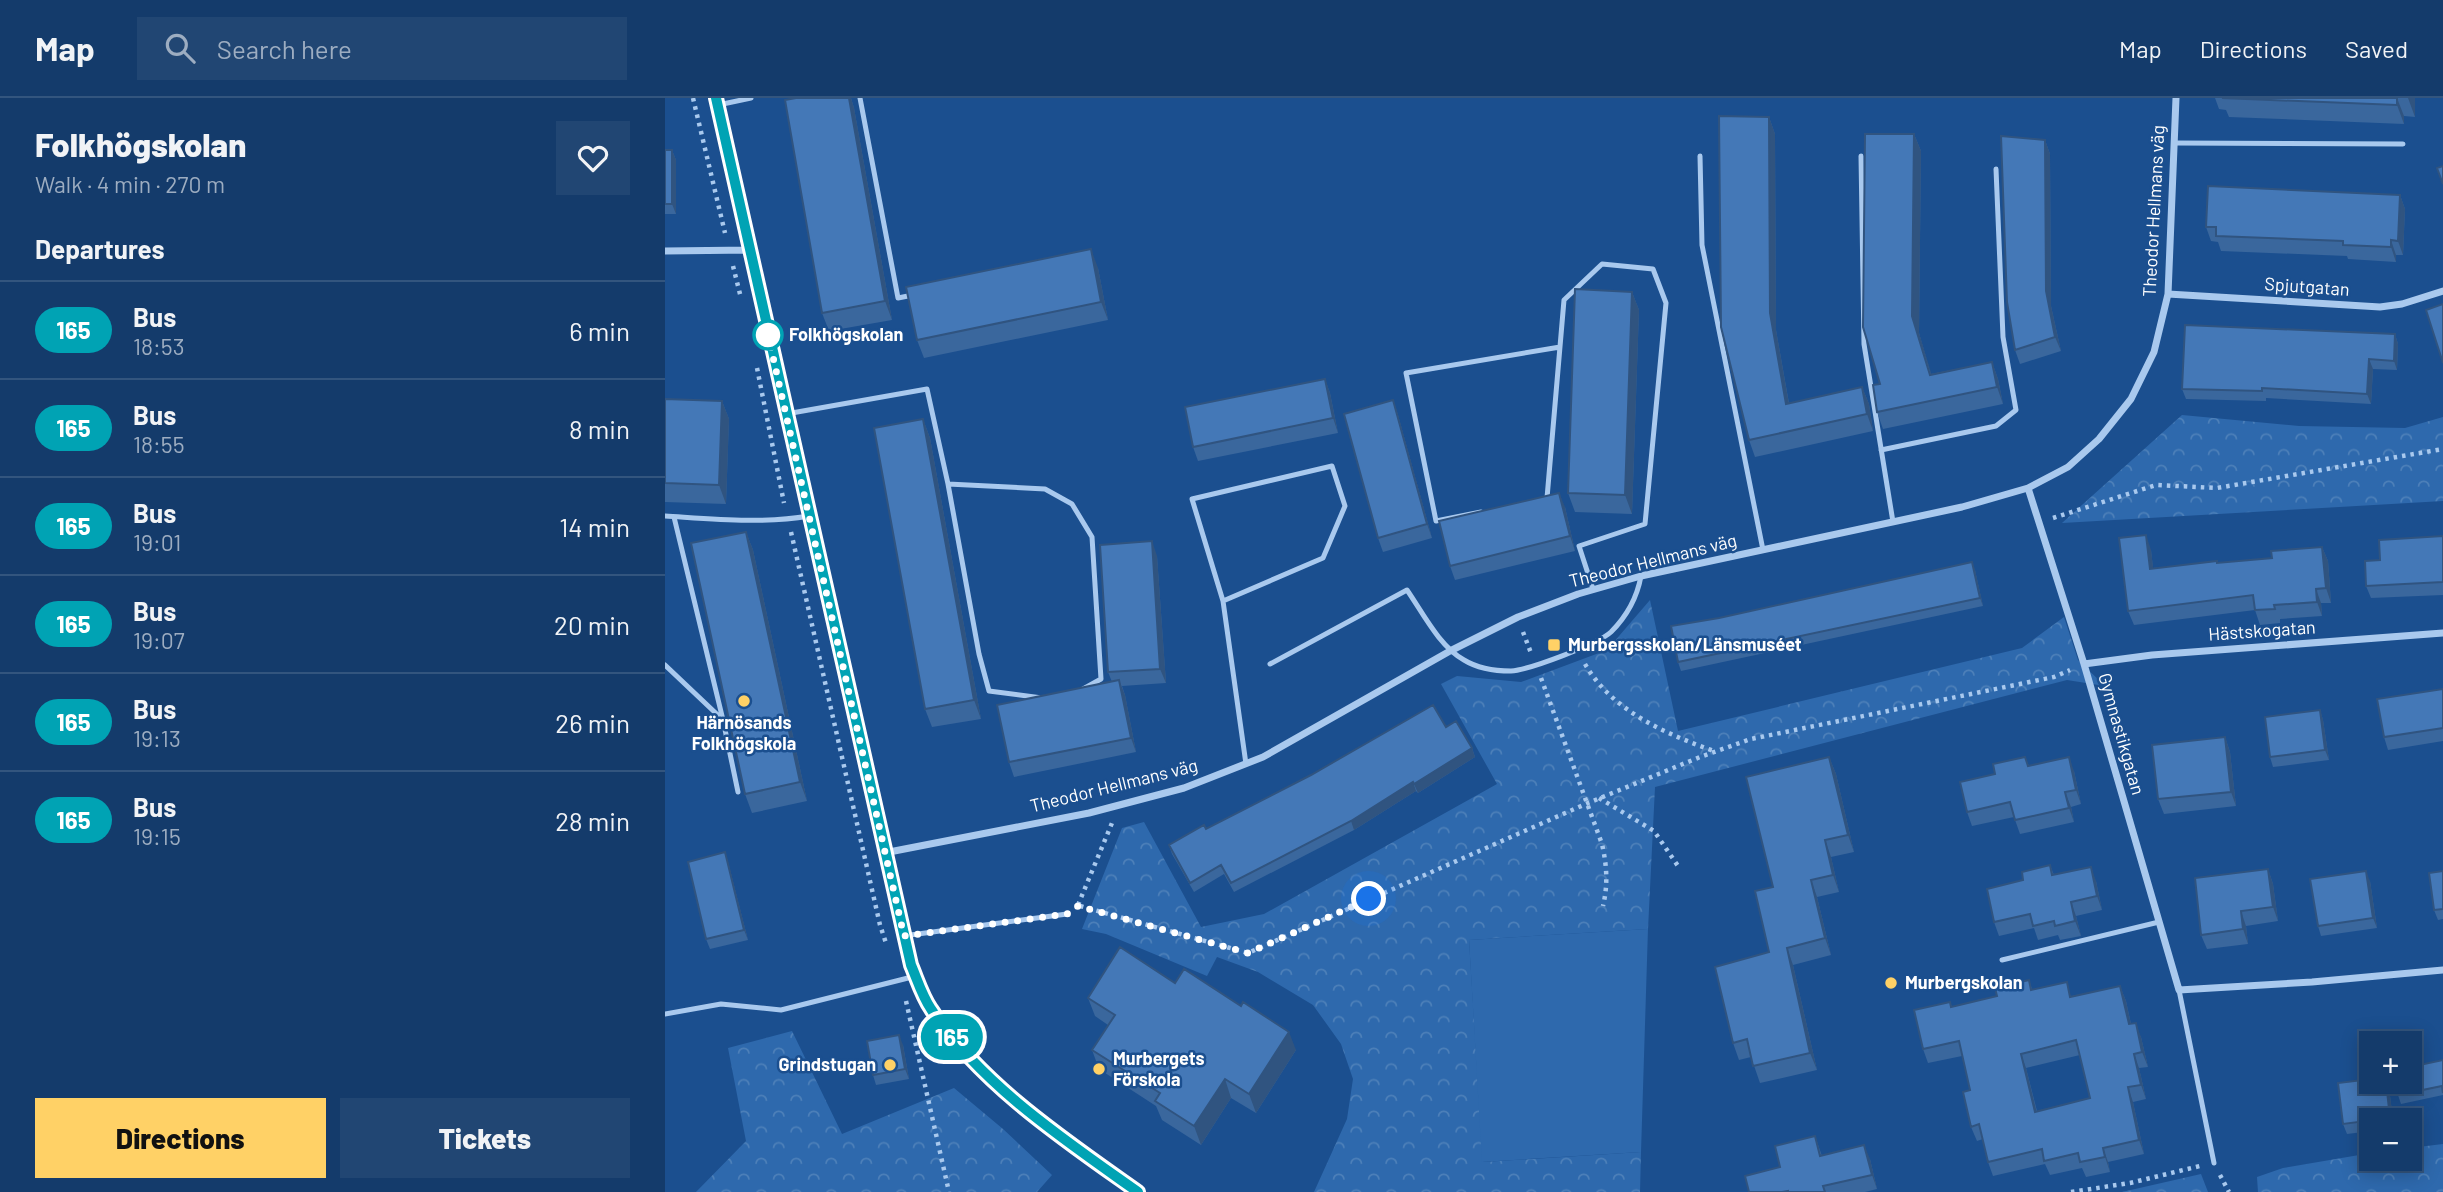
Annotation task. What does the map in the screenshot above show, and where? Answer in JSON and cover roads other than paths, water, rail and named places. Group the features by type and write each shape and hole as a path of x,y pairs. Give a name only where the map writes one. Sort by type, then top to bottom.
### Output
{"street":[{"name":"Theodor Hellmans väg","path":"884,853 1119,805 1184,788 1263,757 1450,651 1518,617 1593,589 1641,576 1962,508 2028,488 2067,467 2099,439 2131,399 2154,352 2168,293 2176,98"},
{"path":"717,102 884,853 916,976 930,1007 963,1051 1046,1126 1138,1192"},
{"path":"665,251 750,250"},
{"name":"Spjutgatan","path":"2168,293 2380,307 2402,304 2443,291"},
{"name":"Gymnastikgatan","path":"2028,488 2084,664 2179,990"},
{"name":"Hästskogatan","path":"2084,664 2152,654 2443,633"},
{"path":"2179,990 2443,970"}],"lane":[{"path":"717,102 751,98"},
{"path":"860,98 898,298 924,293"},
{"path":"2174,143 2403,144"},
{"path":"1700,156 1702,244 1763,550"},
{"path":"1861,156 1864,345 1893,522"},
{"path":"1881,450 1996,426 2016,410 2003,337 1996,169"},
{"path":"1534,501 1547,499 1565,300 1602,264 1653,269 1666,303 1645,524 1579,546 1593,589"},
{"path":"1485,511 1436,521 1406,373 1560,347"},
{"path":"786,414 927,389 948,484 979,654 989,691 1051,699"},
{"path":"1223,601 1323,558 1345,506 1332,466 1192,499 1223,601 1246,764"},
{"path":"948,484 1045,489 1072,504 1093,537 1101,678 1073,695"},
{"path":"665,516 788,520 809,516"},
{"path":"674,517 738,792"},
{"path":"1270,664 1407,590 1450,651 1466,662 1512,671 1595,643 1609,634 1638,594 1641,576"},
{"path":"665,665 723,720"},
{"path":"904,936 1067,914"},
{"path":"2002,960 2159,922"},
{"path":"665,1014 721,1004 781,1010 916,976"},
{"path":"2179,990 2214,1163"}],"place":[{"name":"Folkhögskolan","path":"768,335"},
{"name":"Murbergsskolan/Länsmuséet","path":"1554,645"},
{"name":"Härnösands Folkhögskola","path":"744,701"},
{"name":"Murbergskolan","path":"1891,983"},
{"name":"Grindstugan","path":"890,1065"},
{"name":"Murbergets Förskola","path":"1099,1069"}]}
